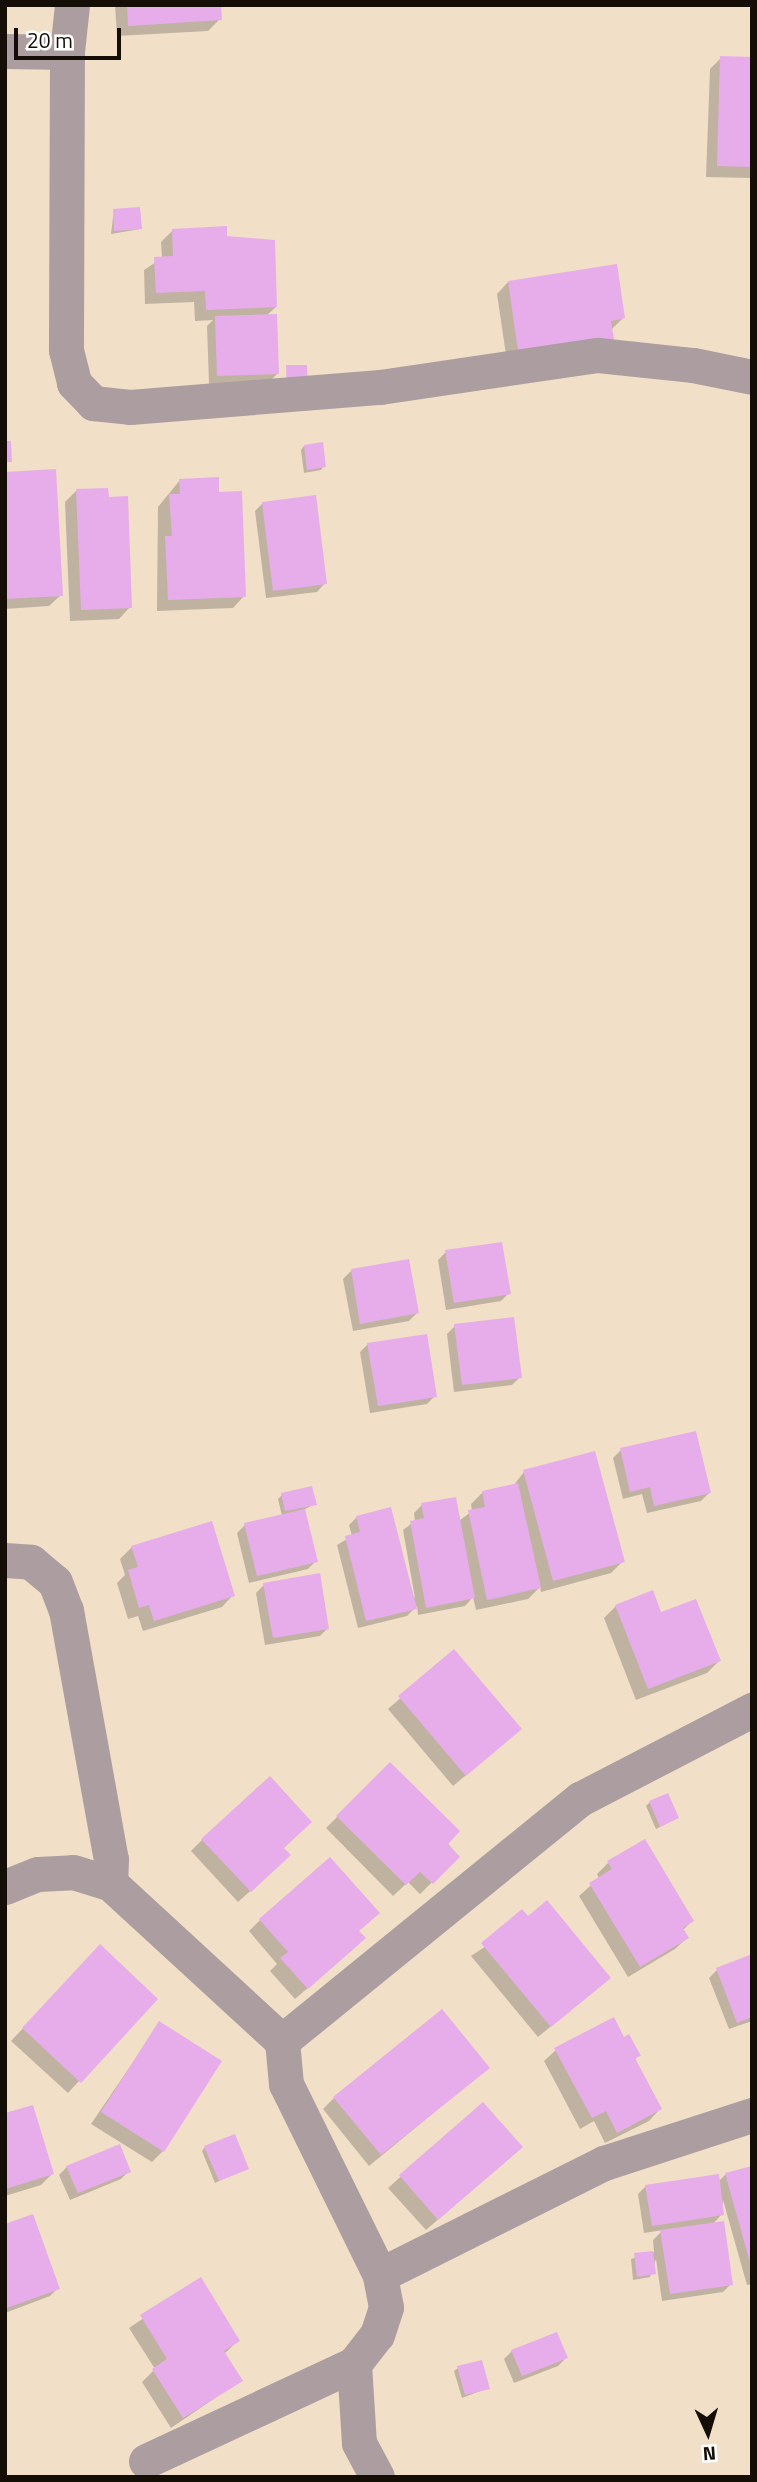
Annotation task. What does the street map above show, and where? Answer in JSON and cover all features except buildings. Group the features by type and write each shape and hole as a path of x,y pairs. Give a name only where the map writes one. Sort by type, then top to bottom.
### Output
{"street":[{"path":"72,5 67,51 66,350 74,383 93,403 130,407 380,387 598,355 693,365 752,377"},
{"path":"5,51 67,51"},
{"path":"5,1559 31,1562 55,1582 66,1610 111,1858 110,1883"},
{"path":"282,2041 580,1799 752,1710"},
{"path":"5,1887 38,1874 73,1872 110,1883 282,2041 286,2084 380,2275 386,2306 377,2335 354,2364 146,2461"},
{"path":"380,2275 604,2163 752,2115"},
{"path":"354,2364 359,2444 377,2477"}]}
